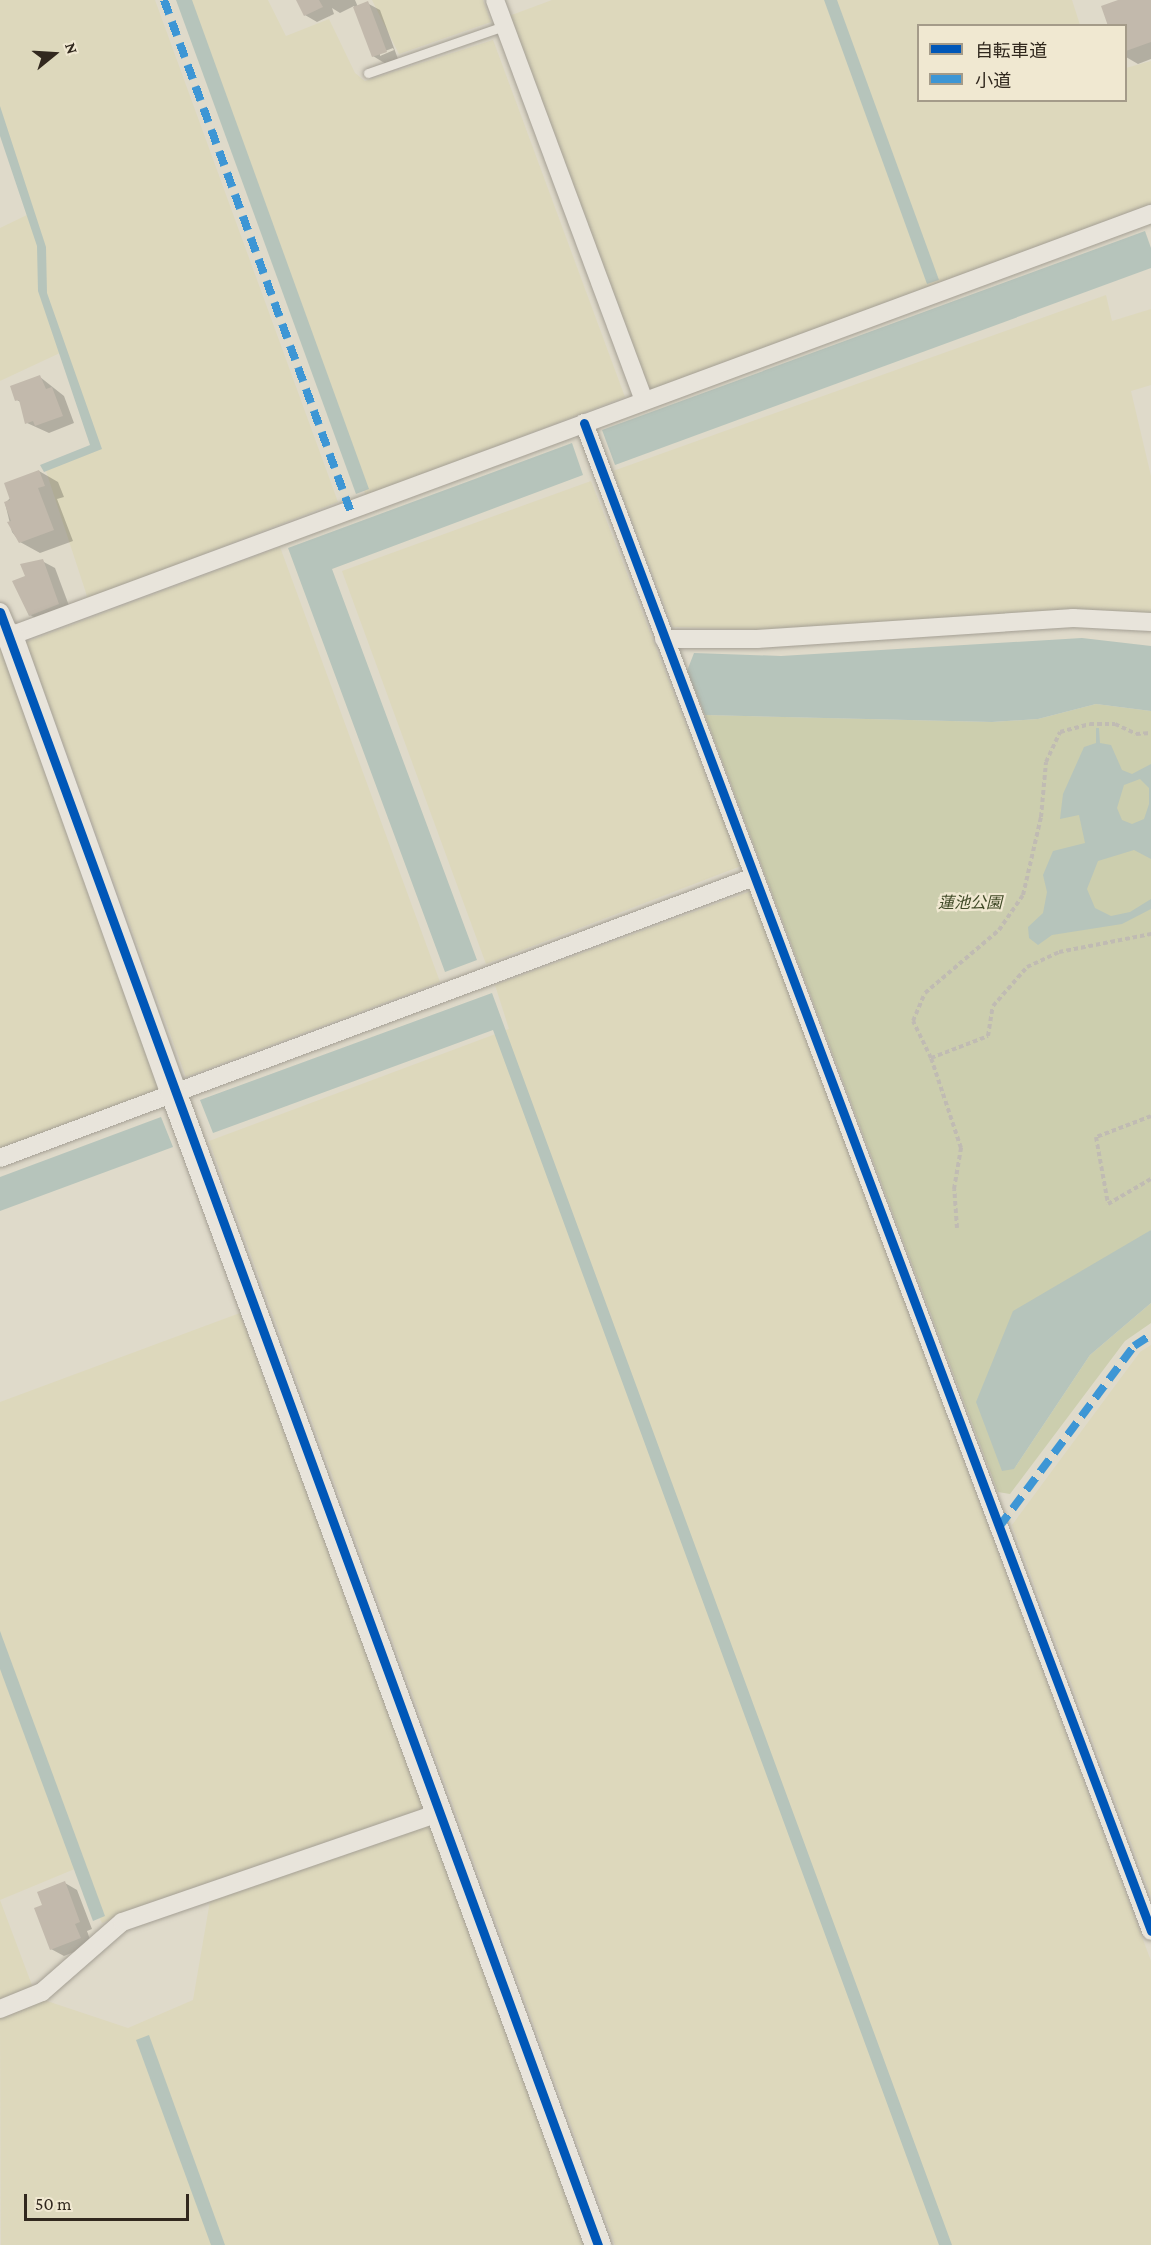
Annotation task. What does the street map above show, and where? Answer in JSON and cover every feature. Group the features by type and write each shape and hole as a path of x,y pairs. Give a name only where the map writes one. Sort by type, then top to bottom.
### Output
{"street":[{"path":"495,0 643,399"},
{"path":"10,636 643,399 1151,214"},
{"path":"584,423 1151,1930"},
{"path":"0,612 174,1094 598,2245"},
{"path":"664,639 757,639 1073,618 1151,622"},
{"path":"0,1158 754,877"},
{"path":"0,2009 42,1992 122,1922 439,1813"}],"lane":[{"path":"368,73 504,26"}],"path":[{"path":"957,1228 954,1189 961,1148 931,1058 913,1020 925,993 999,930 1023,895 1041,817 1046,762 1060,732 1090,724 1115,724 1136,734 1151,733"},
{"path":"931,1058 988,1036 993,1006 1027,967 1059,952 1151,934"},
{"path":"1151,1116 1096,1137 1108,1204 1151,1179"}],"shaded area":[{"path":"0,0 155,0 338,502 88,599 45,468 93,449 62,352 0,381 0,228 31,213 0,124"},
{"path":"176,0 192,0 369,489 356,494"},
{"path":"185,0 268,0 286,36 329,19 355,73 365,81 493,40 625,397 366,496"},
{"path":"372,0 483,0 491,22 399,54"},
{"path":"552,0 1072,0 1080,24 917,24 917,102 1127,102 1127,68 1151,61 1151,204 646,392 509,16"},
{"path":"824,0 837,0 939,280 927,284"},
{"path":"0,106 46,247 47,293 102,449 44,472 40,465 90,445 38,291 37,246 0,136"},
{"path":"1145,231 1151,248 1151,268 615,465 602,430"},
{"path":"1106,295 1112,321 1151,309 1151,385 1131,391 1151,476 1151,615 762,630 673,627 613,471"},
{"path":"572,443 583,475 332,569 477,960 445,972 288,548"},
{"path":"591,481 741,866 486,964 342,571"},
{"path":"280,547 440,982 186,1077 26,642"},
{"path":"1082,638 1151,646 1151,711 1096,704 1038,719 992,722 705,715 687,671 694,653 781,656"},
{"path":"0,642 159,1090 0,1149"},
{"path":"1096,728 1099,728 1100,743 1111,745 1122,770 1132,774 1151,764 1151,859 1134,850 1098,861 1087,889 1095,908 1111,916 1130,912 1151,899 1151,909 1122,924 1052,935 1038,945 1029,938 1028,927 1043,913 1047,892 1043,875 1053,851 1085,843 1079,815 1060,819 1063,794 1084,747 1096,743","holes":["1140,779 1149,788 1149,804 1144,819 1132,824 1122,820 1117,808 1124,785"]},
{"path":"751,891 1151,1961 1151,2245 615,2245 209,1141 509,1029 495,985"},
{"path":"492,993 952,2245 939,2245 493,1030 213,1133 200,1100"},
{"path":"161,1117 173,1147 0,1211 0,1177"},
{"path":"1151,1230 1151,1303 1090,1355 1014,1469 1002,1471 976,1402 1013,1311"},
{"path":"240,1313 425,1811 102,1923 77,1868 0,1900 0,1402"},
{"path":"1151,1345 1151,1896 1012,1525 1140,1352"},
{"path":"0,1631 105,1916 93,1921 0,1669"},
{"path":"430,1822 584,2245 1,2245 0,2017 44,2000 128,2028 193,2000 210,1901"},
{"path":"0,1900 33,1988 0,2000"},
{"path":"149,2035 225,2245 211,2245 136,2040"}],"green space":[{"name":"蓮池公園","path":"1096,704 1151,711 1151,1230 1137,1241 1014,1469 1090,1355 1151,1303 1151,1323 1125,1341 1010,1494 998,1492 705,715 992,722 1038,719"}],"building":[{"path":"296,0 319,0 323,7 304,16"},
{"path":"1118,0 1151,0 1151,42 1127,51 1127,24 1107,24 1101,6"},
{"path":"368,1 387,52 372,57 353,7"},
{"path":"40,375 46,389 52,387 63,416 35,426 33,421 25,424 19,400 15,401 10,386"},
{"path":"39,470 45,486 38,488 54,530 19,543 7,522 11,521 4,502 10,500 4,483"},
{"path":"43,559 59,604 29,616 12,581 25,576 20,564"},
{"path":"65,1881 80,1922 75,1924 81,1938 50,1950 34,1908 42,1905 37,1892"}],"marked path":[{"path":"164,0 350,510"},
{"path":"999,1527 1134,1346 1151,1335"}],"cycle path":[{"path":"584,423 1151,1931"},
{"path":"0,612 598,2245"}]}
